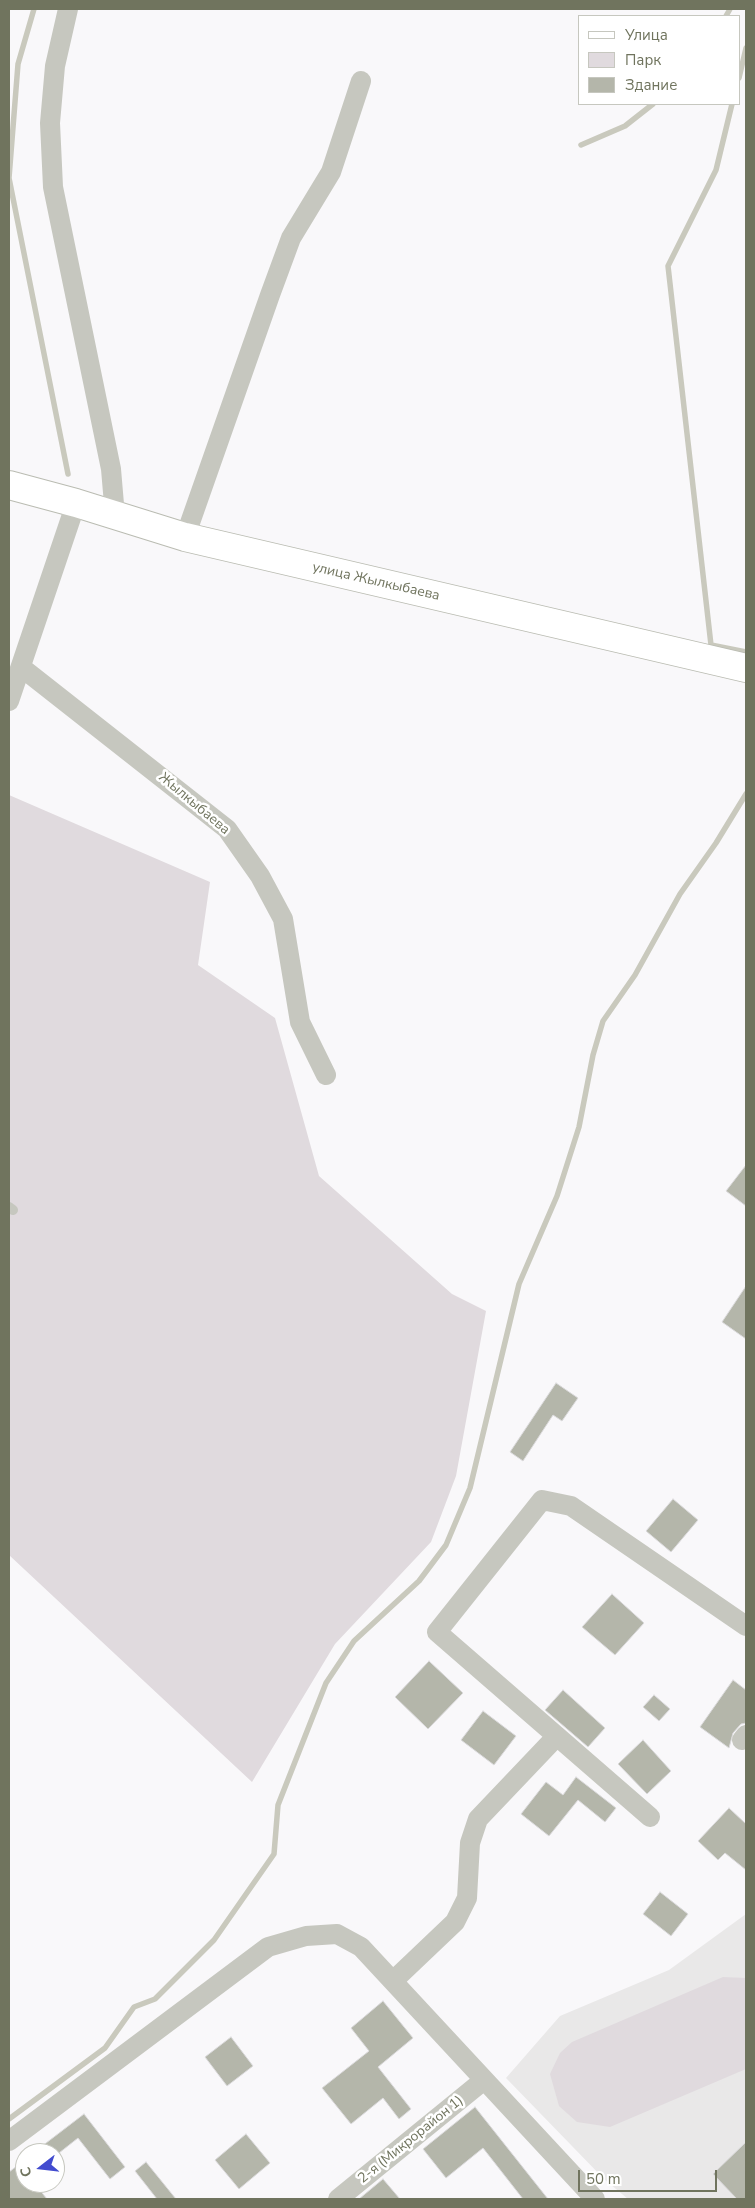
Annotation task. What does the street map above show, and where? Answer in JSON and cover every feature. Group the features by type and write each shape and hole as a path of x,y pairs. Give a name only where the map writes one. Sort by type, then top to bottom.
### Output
{"main road":[{"name":"улица Жылкыбаева","path":"9,485 76,503 185,537 746,668"}],"street":[{"path":"68,9 55,66 50,123 53,187 111,469 115,516"},
{"path":"185,537 291,238 331,172 361,81"},
{"path":"9,702 76,503"},
{"name":"Жылкыбаева","path":"21,667 227,829 260,876 282,919 300,1022 326,1075"},
{"path":"650,1817 436,1632 542,1500 571,1506 746,1626"},
{"path":"393,1981 455,1922 467,1898 470,1843 478,1819 556,1737"},
{"path":"9,2142 268,1947 306,1936 337,1934 361,1947 595,2199"},
{"name":"2-я (Микрорайон 1)","path":"338,2199 484,2080"}],"shaded area":[{"path":"746,1914 746,2199 628,2199 604,2179 506,2078 560,2016 669,1970"}],"green space":[{"path":"9,795 210,882 198,965 275,1018 319,1176 452,1294 486,1311 456,1476 431,1542 335,1644 252,1782 9,1555"},
{"path":"723,1977 746,1978 746,2069 610,2127 577,2122 559,2106 550,2074 560,2053 572,2042"}],"building":[{"path":"746,1165 746,1206 726,1191"},
{"path":"746,1286 746,1339 722,1322"},
{"path":"556,1383 578,1398 562,1421 553,1415 523,1461 510,1452"},
{"path":"673,1499 698,1520 671,1552 646,1531"},
{"path":"612,1594 644,1623 615,1655 582,1627"},
{"path":"429,1661 463,1693 428,1729 395,1697"},
{"path":"733,1680 746,1690 746,1723 741,1724 733,1733 729,1748 700,1727"},
{"path":"563,1690 605,1728 588,1747 545,1710"},
{"path":"654,1695 670,1709 659,1721 643,1707"},
{"path":"483,1711 516,1736 494,1765 461,1740"},
{"path":"643,1740 671,1771 647,1794 618,1764"},
{"path":"576,1777 616,1808 605,1822 578,1800 549,1836 521,1814 546,1782 563,1795"},
{"path":"729,1808 746,1824 746,1870 725,1853 718,1860 698,1841"},
{"path":"660,1892 688,1914 671,1936 643,1914"},
{"path":"383,2001 413,2038 378,2067 411,2109 399,2119 383,2098 351,2124 322,2088 369,2051 351,2028"},
{"path":"231,2037 253,2066 227,2086 205,2057"},
{"path":"475,2107 548,2199 523,2199 483,2148 446,2178 423,2149"},
{"path":"84,2114 125,2167 110,2179 78,2138 65,2148 65,2143 46,2143"},
{"path":"246,2134 270,2163 239,2189 215,2160"},
{"path":"746,2142 746,2199 737,2199 713,2174"},
{"path":"146,2162 176,2199 157,2199 135,2171"},
{"path":"15,2168 15,2193 42,2193 47,2199 9,2199 9,2172"},
{"path":"383,2179 400,2199 359,2199"}],"waterway":[{"path":"34,9 18,64 9,178 68,474"},
{"path":"727,15 730,9"},
{"path":"740,74 746,48"},
{"path":"581,145 625,126 652,105"},
{"path":"732,105 716,170 668,266 711,645 746,652"},
{"path":"9,2119 105,2048 134,2007 155,1999 214,1940 274,1854 278,1805 326,1683 354,1641 419,1581 446,1545 470,1488 519,1284 557,1196 579,1127 593,1055 603,1021 635,975 680,894 716,843 746,794"}]}
